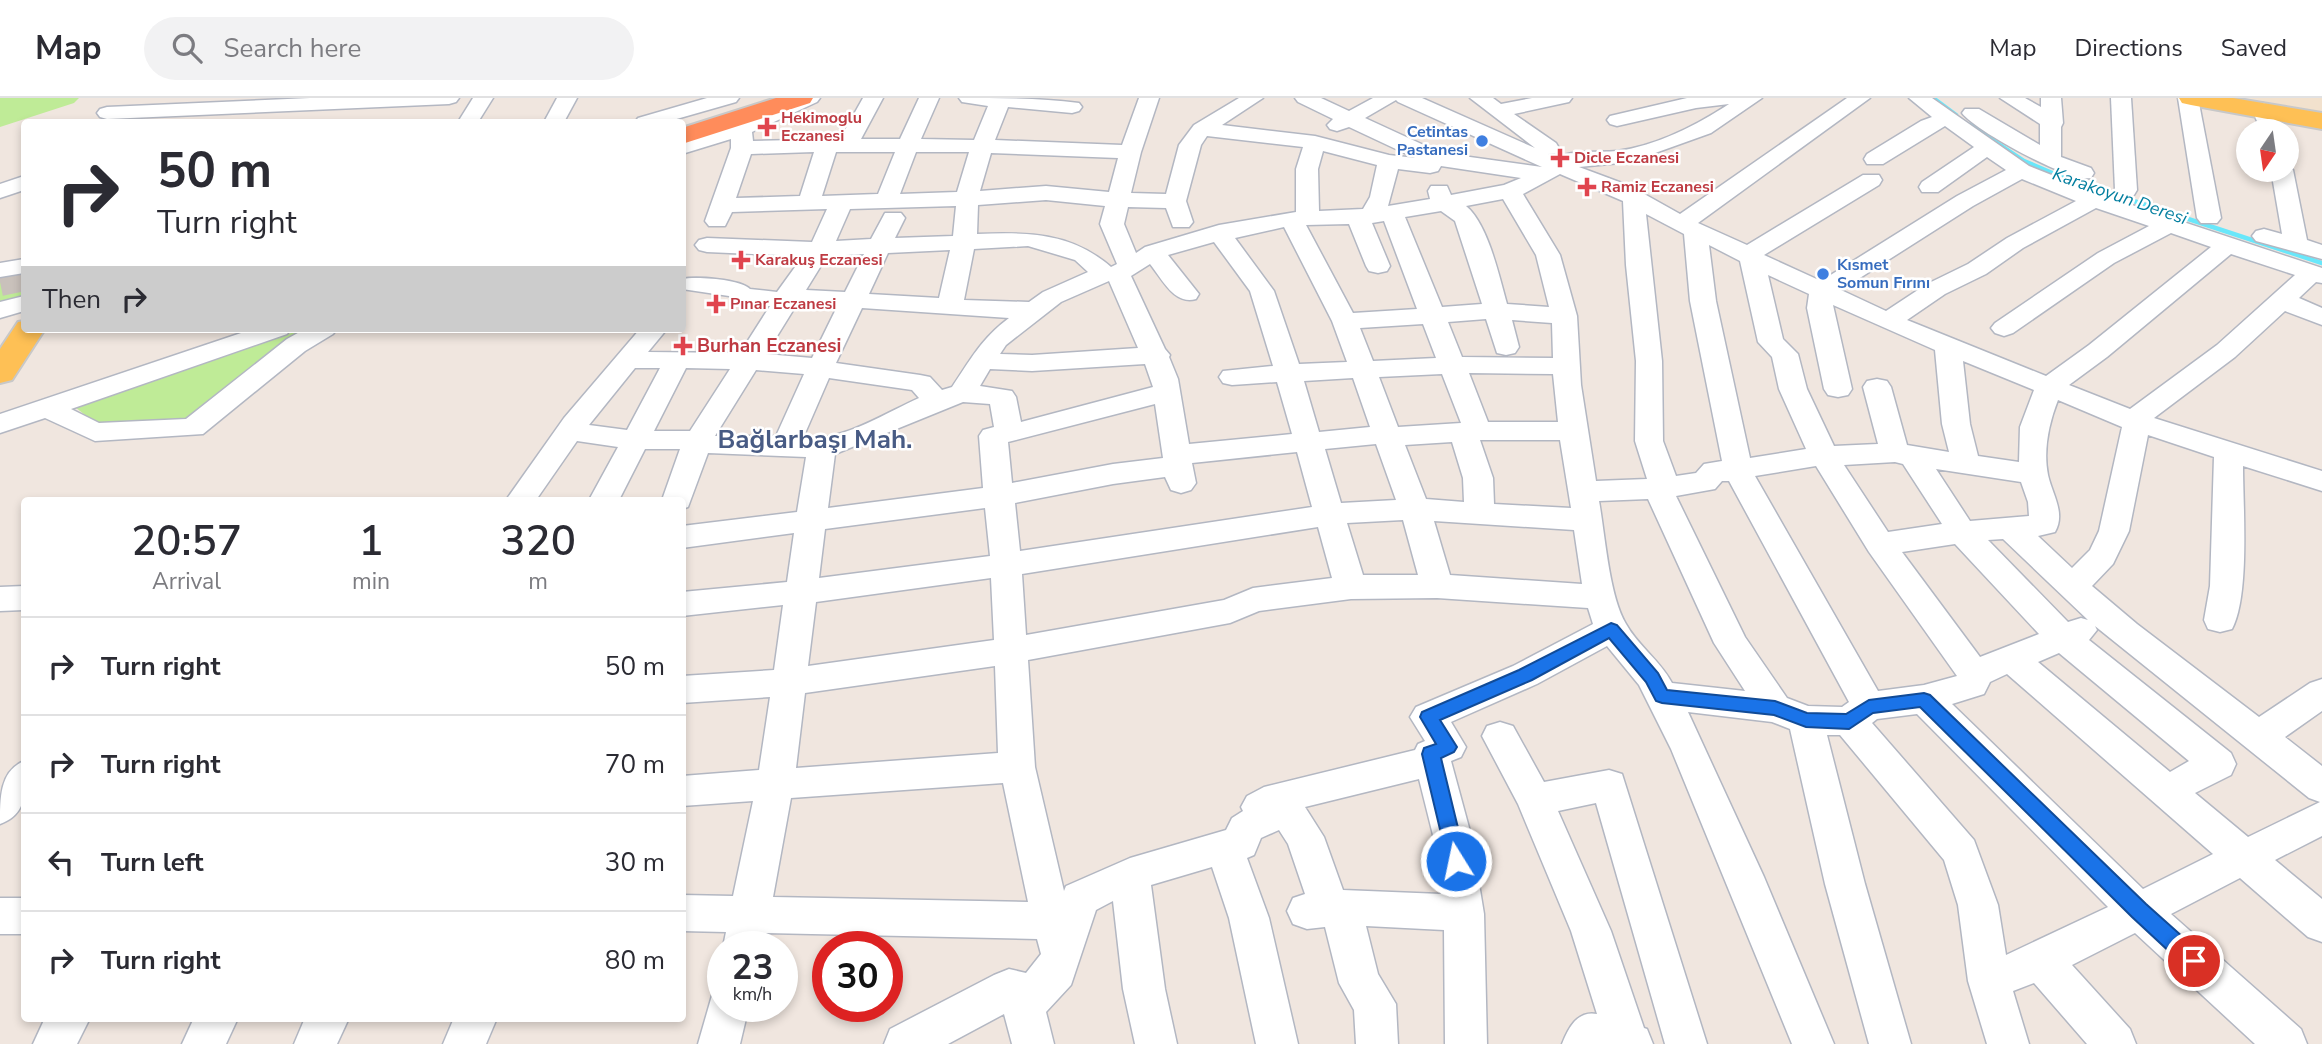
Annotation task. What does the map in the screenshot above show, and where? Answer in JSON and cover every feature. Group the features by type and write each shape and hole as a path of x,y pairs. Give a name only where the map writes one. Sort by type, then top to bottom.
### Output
{"highway":[{"path":"686,125 719,116 765,98"},
{"path":"686,135 808,101"}],"main road":[{"path":"2190,98 2263,119"},
{"path":"2300,121 2322,121"},
{"path":"0,373 26,333"}],"street":[{"path":"109,111 449,98"},
{"path":"470,119 483,98"},
{"path":"556,119 567,98"},
{"path":"656,119 729,98"},
{"path":"809,202 837,146 873,98"},
{"path":"786,445 803,403 879,247 890,209 895,175 929,98"},
{"path":"969,98 1074,103 1046,193"},
{"path":"1149,98 1130,152 1112,224 1118,271 1157,355 1168,393 1179,468"},
{"path":"1189,240 1175,201 1190,145 1201,129 1253,98"},
{"path":"1305,98 1351,118 1433,164 1442,203 1463,214 1472,235 1498,311 1506,347"},
{"path":"1311,141 1388,98"},
{"path":"1405,98 1634,197 1688,227 1888,321 2137,422 2322,481"},
{"path":"1440,114 1487,103 1562,98"},
{"path":"1617,120 1696,102 1728,98"},
{"path":"1201,129 1311,141 1390,161 1482,167 1560,167 1622,157 1704,129 1752,98"},
{"path":"1688,227 1860,98"},
{"path":"1919,98 1949,108 2050,160 2126,190 2296,246 2319,267"},
{"path":"2010,98 2053,122"},
{"path":"2050,160 2053,122 2051,98"},
{"path":"2121,98 2126,190"},
{"path":"2190,98 2209,218"},
{"path":"950,306 967,226 967,199 972,174 1001,99"},
{"path":"788,146 808,101"},
{"path":"808,101 742,139 724,205 687,290 737,290 742,296 781,300 789,296 1021,311 1037,309"},
{"path":"1487,103 1560,167"},
{"path":"1750,257 1873,169 1949,108"},
{"path":"1949,108 1988,148 2021,171 2094,200 2227,246 2319,267"},
{"path":"1433,164 1482,133"},
{"path":"686,147 742,139 788,146 1060,148 1130,152"},
{"path":"1311,141 1300,218 1345,321 1413,509 1437,586"},
{"path":"1930,187 1988,148"},
{"path":"1378,265 1367,235 1390,161"},
{"path":"950,397 996,340 1052,298 1118,271 1153,252 1219,232 1300,218 1373,215 1510,191 1560,167"},
{"path":"1822,291 1965,201 2021,171"},
{"path":"0,184 21,182"},
{"path":"2284,182 2296,246"},
{"path":"0,191 21,183"},
{"path":"1510,191 1548,256 1564,316 1573,431 1606,613 1652,677 1689,749 1813,1044"},
{"path":"724,205 842,201 890,209 1046,193 1118,200 1175,201"},
{"path":"1634,197 1638,265 1649,361 1650,441 1662,478 1658,489 1731,643 1791,714 1845,884 1889,1044"},
{"path":"1888,321 1936,289 1977,269 2015,243 2094,200"},
{"path":"678,497 698,441 819,249 842,201"},
{"path":"1373,215 1432,314 1451,364 1470,432 1478,478 1479,514"},
{"path":"2004,328 2106,258 2167,226"},
{"path":"1688,227 1738,471 1859,714 1960,852 1978,905 1989,981 2008,1044"},
{"path":"1219,232 1262,290 1351,587"},
{"path":"686,237 711,236 819,249 1029,239 1083,254 1118,271"},
{"path":"1880,544 1962,532 2044,525 2043,502 2033,474 2034,427 2049,386 2098,351 2227,246"},
{"path":"1153,252 1187,294"},
{"path":"1662,696 1791,714 1859,714 1972,685 1974,674 1880,544 1824,456 1793,389 1785,354 1770,342 1750,257"},
{"path":"2072,588 2102,556 2114,531 2138,417 2226,351 2319,267"},
{"path":"1822,291 1820,308 1838,389"},
{"path":"2282,300 2322,317"},
{"path":"0,310 21,305"},
{"path":"1345,321 1498,311 1564,316"},
{"path":"0,424 266,333"},
{"path":"47,408 96,432 192,428 286,353 318,333"},
{"path":"523,497 570,431 651,333"},
{"path":"1948,345 1956,424 1966,464"},
{"path":"980,361 1032,363 1157,355"},
{"path":"628,360 749,361 822,368 920,383 950,397"},
{"path":"606,497 677,361"},
{"path":"1232,377 1451,364 1519,363 1566,367"},
{"path":"1877,387 1904,454 1962,532 2063,638 2218,764 2168,790"},
{"path":"1033,1044 1024,1009 1033,994 1056,971 1056,937 1017,767 1006,565 993,436 1087,414 1125,400 1168,393"},
{"path":"570,431 635,440 698,441 720,446 786,445 821,449 950,397 1002,397 1009,433"},
{"path":"686,537 998,496 1113,474 1179,468 1308,442 1470,432 1573,431"},
{"path":"686,914 747,931 775,786 821,449"},
{"path":"2220,620 2226,586 2229,451"},
{"path":"686,604 803,594 1168,541 1209,532 1331,514 1413,509 1479,514 1585,506 1658,489 1705,482 1714,471 1738,471 1773,462 1824,456 1904,454 2033,474"},
{"path":"2011,529 2072,588 2108,618 2322,787"},
{"path":"686,690 788,682 1010,651 1230,611 1253,600 1351,587 1437,586 1606,613"},
{"path":"0,599 21,598"},
{"path":"1056,937 1080,900 1130,874 1183,856 1241,844 1242,834 1252,822 1265,820 1260,807 1277,798 1428,762 1431,754 1448,747 1428,717 1525,675 1606,613"},
{"path":"1974,674 2108,618"},
{"path":"2011,659 2168,790 2322,924"},
{"path":"2259,735 2322,693"},
{"path":"1924,699 2139,911 2286,1044"},
{"path":"1500,736 1535,800 1591,931 1630,1043"},
{"path":"1431,754 1452,835 1464,914 1475,1042"},
{"path":"686,791 1017,767"},
{"path":"0,808 21,780"},
{"path":"1535,800 1609,785 1686,1044"},
{"path":"1277,798 1305,838 1326,910 1360,983 1375,1004 1377,1044"},
{"path":"1989,981 2041,961 2247,858 2322,817"},
{"path":"1223,848 1248,918 1277,1044"},
{"path":"1130,874 1144,989 1156,1044"},
{"path":"1326,910 1464,914"},
{"path":"798,932 1056,937"},
{"path":"2041,961 2115,1044"},
{"path":"906,1044 1009,989 1033,994"},
{"path":"54,1044 67,1022"},
{"path":"203,1044 215,1022"},
{"path":"315,1044 326,1022"},
{"path":"464,1044 474,1022"},
{"path":"719,1044 724,1022"},
{"path":"1583,1044 1591,1033 1630,1043"}],"shaded area":[{"path":"2248,98 2322,98 2322,112"}],"green space":[{"path":"0,98 79,98 74,103 0,127"},
{"path":"21,272 21,297 0,302 0,275"},
{"path":"291,333 316,333 198,419 100,427 75,407"}],"waterway":[{"name":"Karakoyun Deresi","path":"1933,98 1956,115"},
{"name":"Karakoyun Deresi","path":"1970,125 2024,161 2064,178 2322,263"}],"tunnel":[{"path":"0,282 21,278"}],"place":[{"name":"Hekimoglu Eczanesi","path":"767,127"},
{"name":"Cetintas Pastanesi","path":"1482,141"},
{"name":"Dicle Eczanesi","path":"1560,158"},
{"name":"Ramiz Eczanesi","path":"1587,187"},
{"name":"Karakuş Eczanesi","path":"741,260"},
{"name":"Kısmet Somun Fırını","path":"1823,274"},
{"name":"Pınar Eczanesi","path":"716,304"},
{"name":"Burhan Eczanesi","path":"683,346"}],"district":[{"name":"Bağlarbaşı Mah.","path":"815,439"}],"route":[{"path":"1456,861 1431,754 1448,747 1428,717 1525,675 1611,629 1652,677 1662,696 1775,708 1806,720 1849,722 1869,706 1924,699 2139,911 2194,961"}]}
